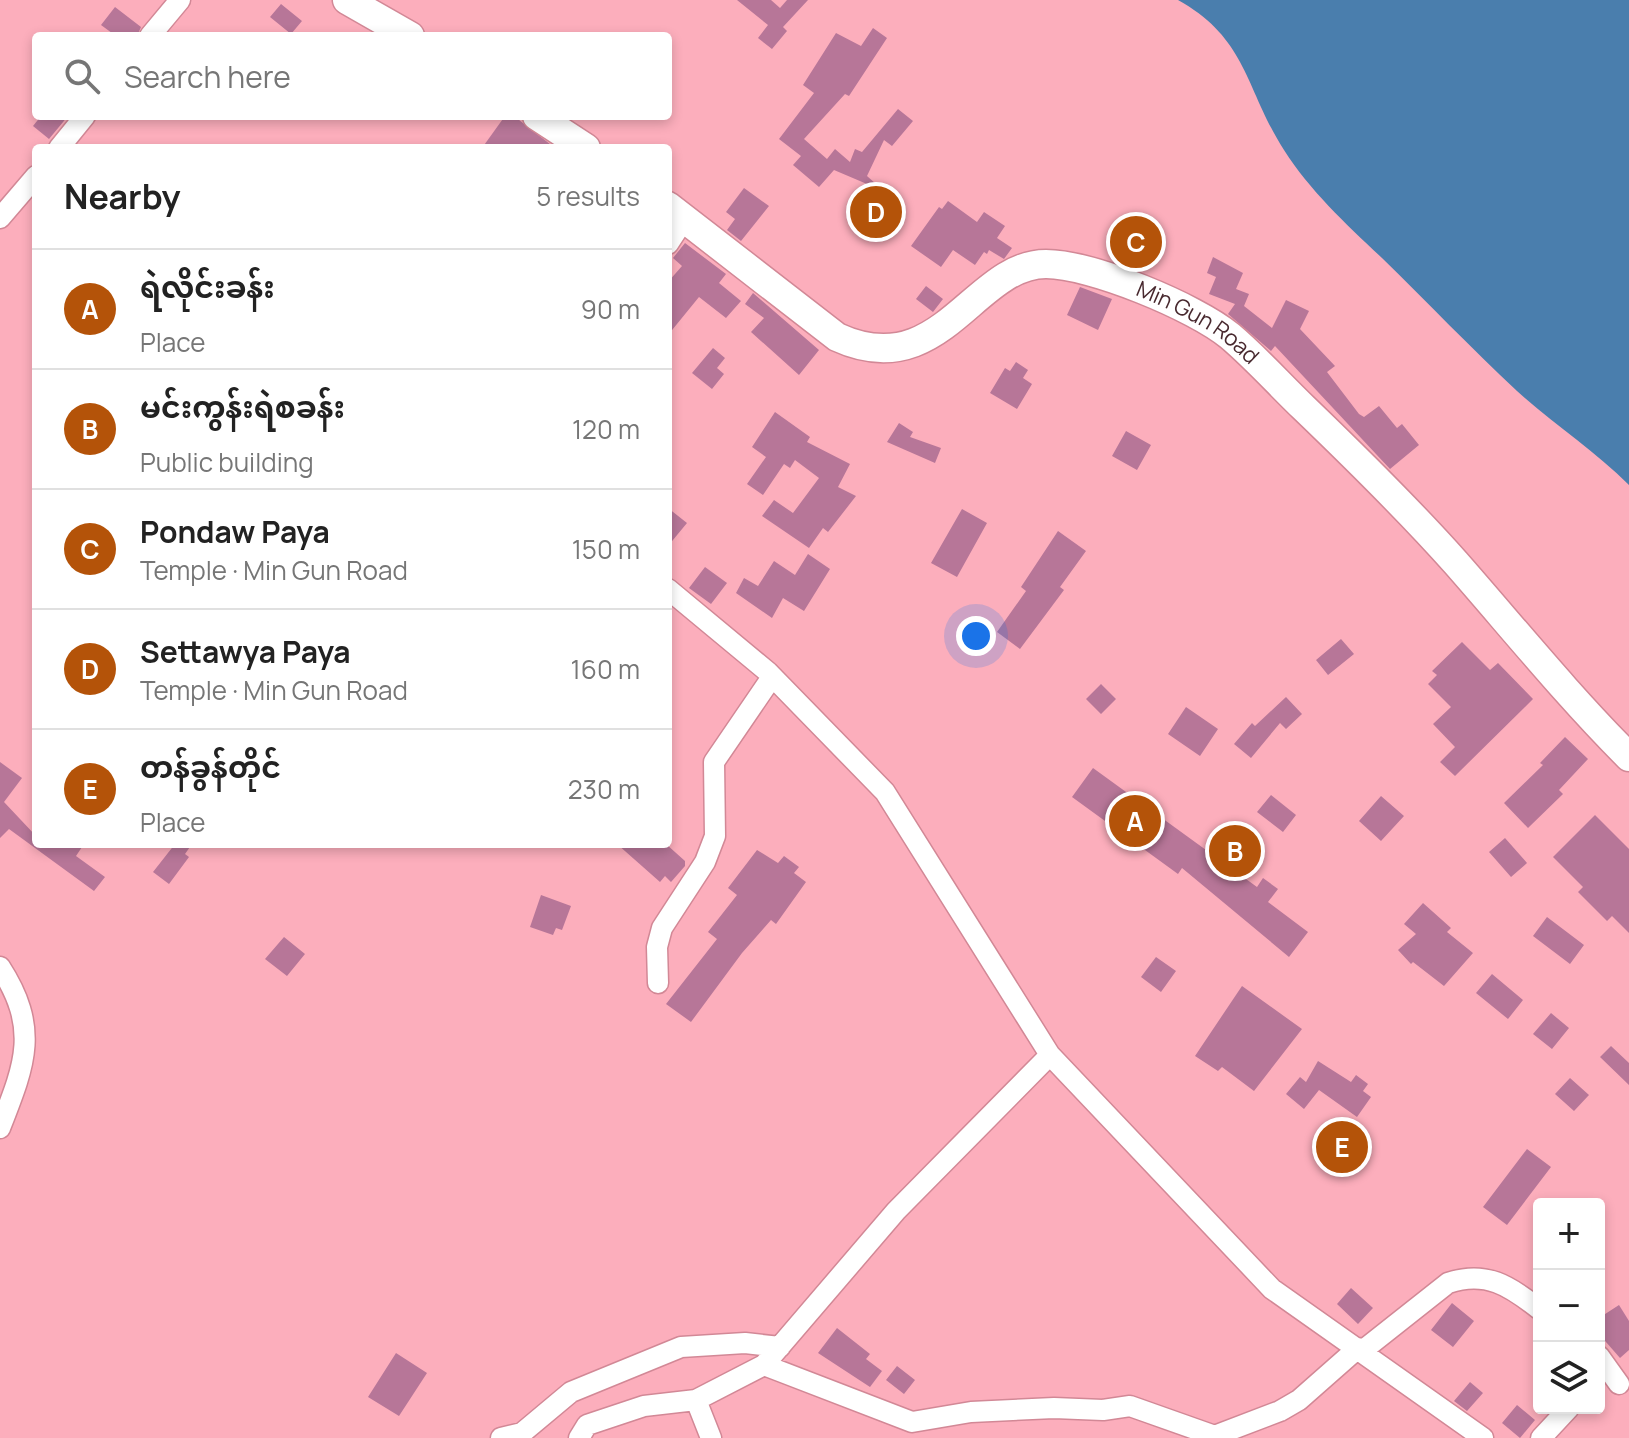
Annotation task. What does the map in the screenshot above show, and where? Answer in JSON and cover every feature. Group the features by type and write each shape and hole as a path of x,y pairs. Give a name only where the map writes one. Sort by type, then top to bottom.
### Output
{"street":[{"path":"153,32 180,0"},
{"path":"347,0 403,32"},
{"path":"62,144 82,120"},
{"path":"543,120 580,144"},
{"path":"0,218 32,181"},
{"name":"Min Gun Road","path":"677,212 837,337 860,348 893,346 928,338 1007,275 1044,264 1082,269 1167,300 1228,335 1442,548 1629,757"},
{"path":"672,592 772,677 885,792 1050,1055 1272,1289 1480,1437"},
{"path":"658,983 657,947 662,928 705,862 715,836 714,762 772,677"},
{"path":"0,967 23,1015 27,1041 23,1068 0,1128"},
{"path":"579,1438 587,1425 644,1406 696,1400 764,1365 896,1211 1050,1055"},
{"path":"764,1365 912,1422 971,1412 1130,1406 1211,1436 1280,1411 1299,1400 1448,1283 1465,1277 1495,1279 1533,1305"},
{"path":"501,1438 522,1433 571,1392 681,1347 745,1343 780,1347"},
{"path":"1605,1366 1616,1385"},
{"path":"696,1400 711,1438"},
{"path":"1541,1438 1563,1414"}],"water":[{"path":"1178,0 1629,0 1629,485 1517,391 1330,207 1305,180 1284,150 1243,67 1219,31"}],"building":[{"path":"737,0 771,0 780,8 787,0 808,0 783,27 787,31 772,49 758,38 768,25"},
{"path":"281,4 302,21 293,32 289,32 270,17"},
{"path":"115,7 141,27 139,32 111,32 101,25"},
{"path":"873,28 887,38 849,96 845,94 804,139 827,159 835,149 850,162 855,149 862,152 898,109 913,121 892,146 884,140 867,176 876,184 874,187 834,170 819,187 793,165 801,156 779,139 814,93 803,85 836,33 861,46"},
{"path":"38,120 65,120 49,139 33,126"},
{"path":"502,120 519,120 550,144 485,144"},
{"path":"744,188 769,206 741,241 727,230 735,219 726,212"},
{"path":"948,201 977,222 984,212 1005,226 997,238 1012,248 1004,259 989,250 975,265 953,250 941,267 911,246 939,207 942,209"},
{"path":"685,243 726,274 719,283 741,301 726,318 699,297 672,330 672,277 682,266 673,258"},
{"path":"1213,257 1243,273 1236,289 1249,294 1244,306 1272,328 1286,300 1309,311 1300,329 1335,366 1327,372 1359,414 1364,417 1379,406 1397,428 1402,424 1419,445 1390,469 1275,346 1271,351 1228,314 1235,304 1209,294 1216,277 1207,273"},
{"path":"926,286 943,299 933,312 916,299"},
{"path":"1080,287 1112,299 1098,330 1067,315"},
{"path":"753,293 819,350 799,375 751,332 764,318 745,304"},
{"path":"713,348 725,358 717,368 724,374 712,389 692,373"},
{"path":"1016,362 1028,370 1023,378 1032,384 1017,409 990,393 1005,368 1010,371"},
{"path":"775,412 810,437 807,442 850,464 838,487 856,496 828,532 823,528 809,548 762,516 774,500 793,513 819,478 795,460 790,468 784,464 763,495 747,484 766,457 752,447"},
{"path":"899,423 913,432 910,437 941,448 935,463 887,442"},
{"path":"1126,431 1151,445 1137,470 1112,456"},
{"path":"962,509 987,523 957,577 931,563"},
{"path":"672,511 687,523 672,541"},
{"path":"1058,531 1086,551 1060,587 1064,590 1020,649 997,632 1026,591 1021,587"},
{"path":"808,554 830,569 804,611 783,598 772,618 736,593 744,578 758,586 774,561 795,575"},
{"path":"705,567 727,583 711,604 689,588"},
{"path":"1341,639 1354,654 1328,675 1316,660"},
{"path":"1462,642 1490,670 1498,663 1533,699 1455,776 1440,762 1455,747 1433,724 1451,707 1428,684 1437,675 1432,671"},
{"path":"1101,684 1116,699 1101,714 1086,699"},
{"path":"1286,697 1302,714 1286,729 1280,723 1251,758 1234,744 1252,723 1255,726"},
{"path":"1186,707 1218,729 1200,756 1168,734"},
{"path":"1565,737 1588,759 1559,790 1563,794 1528,828 1504,803 1543,765 1540,763"},
{"path":"0,762 22,778 4,802 32,832 32,846 9,829 0,838"},
{"path":"1093,768 1257,887 1263,878 1278,889 1268,902 1308,932 1289,957 1182,868 1178,874 1072,797"},
{"path":"1271,795 1296,815 1283,832 1257,812"},
{"path":"1381,796 1404,816 1381,841 1359,821"},
{"path":"1595,815 1629,849 1629,933 1612,916 1607,921 1578,892 1583,887 1553,857"},
{"path":"1505,838 1527,863 1511,877 1489,852"},
{"path":"35,848 81,848 76,856 105,877 94,891"},
{"path":"172,848 189,848 185,854 189,857 169,884 153,872"},
{"path":"622,848 670,848 685,861 685,866 671,882 665,876 660,882"},
{"path":"757,850 778,863 784,856 799,867 794,873 806,882 776,924 771,920 742,953 691,1022 666,1004 717,939 708,932 737,895 728,888"},
{"path":"541,895 571,906 562,930 556,928 553,935 530,927"},
{"path":"1423,903 1451,928 1447,932 1473,953 1444,986 1413,962 1411,964 1398,950 1416,934 1404,924"},
{"path":"1547,917 1584,945 1570,964 1533,936"},
{"path":"284,937 305,954 287,976 265,959"},
{"path":"1156,957 1176,971 1161,992 1141,977"},
{"path":"1492,974 1523,1000 1508,1019 1476,993"},
{"path":"1242,986 1302,1029 1254,1091 1222,1067 1218,1071 1195,1056"},
{"path":"1551,1013 1569,1028 1552,1049 1533,1034"},
{"path":"1611,1046 1629,1063 1629,1085 1600,1057"},
{"path":"1318,1061 1351,1082 1356,1075 1368,1084 1363,1091 1371,1097 1357,1117 1319,1090 1304,1109 1286,1094 1300,1077 1306,1082"},
{"path":"1570,1078 1589,1095 1574,1111 1555,1094"},
{"path":"1527,1149 1551,1167 1507,1225 1483,1207"},
{"path":"1351,1288 1373,1308 1358,1324 1337,1304"},
{"path":"1452,1303 1474,1321 1453,1347 1431,1330"},
{"path":"1619,1305 1629,1321 1629,1350 1620,1358 1605,1341 1605,1314"},
{"path":"837,1328 870,1354 866,1359 882,1371 870,1387 818,1353"},
{"path":"396,1353 427,1373 399,1416 368,1397"},
{"path":"897,1366 915,1380 904,1394 886,1380"},
{"path":"1470,1382 1483,1393 1467,1411 1454,1401"},
{"path":"1517,1405 1535,1420 1520,1438 1502,1423"}],"place":[{"name":"Settawya Paya","path":"876,212"},
{"name":"Pondaw Paya","path":"1136,242"},
{"name":"ရဲလိုင်းခန်း","path":"1135,821"},
{"name":"မင်းကွန်းရဲစခန်း","path":"1235,851"},
{"name":"တန်ခွန်တိုင်","path":"1342,1147"}]}
